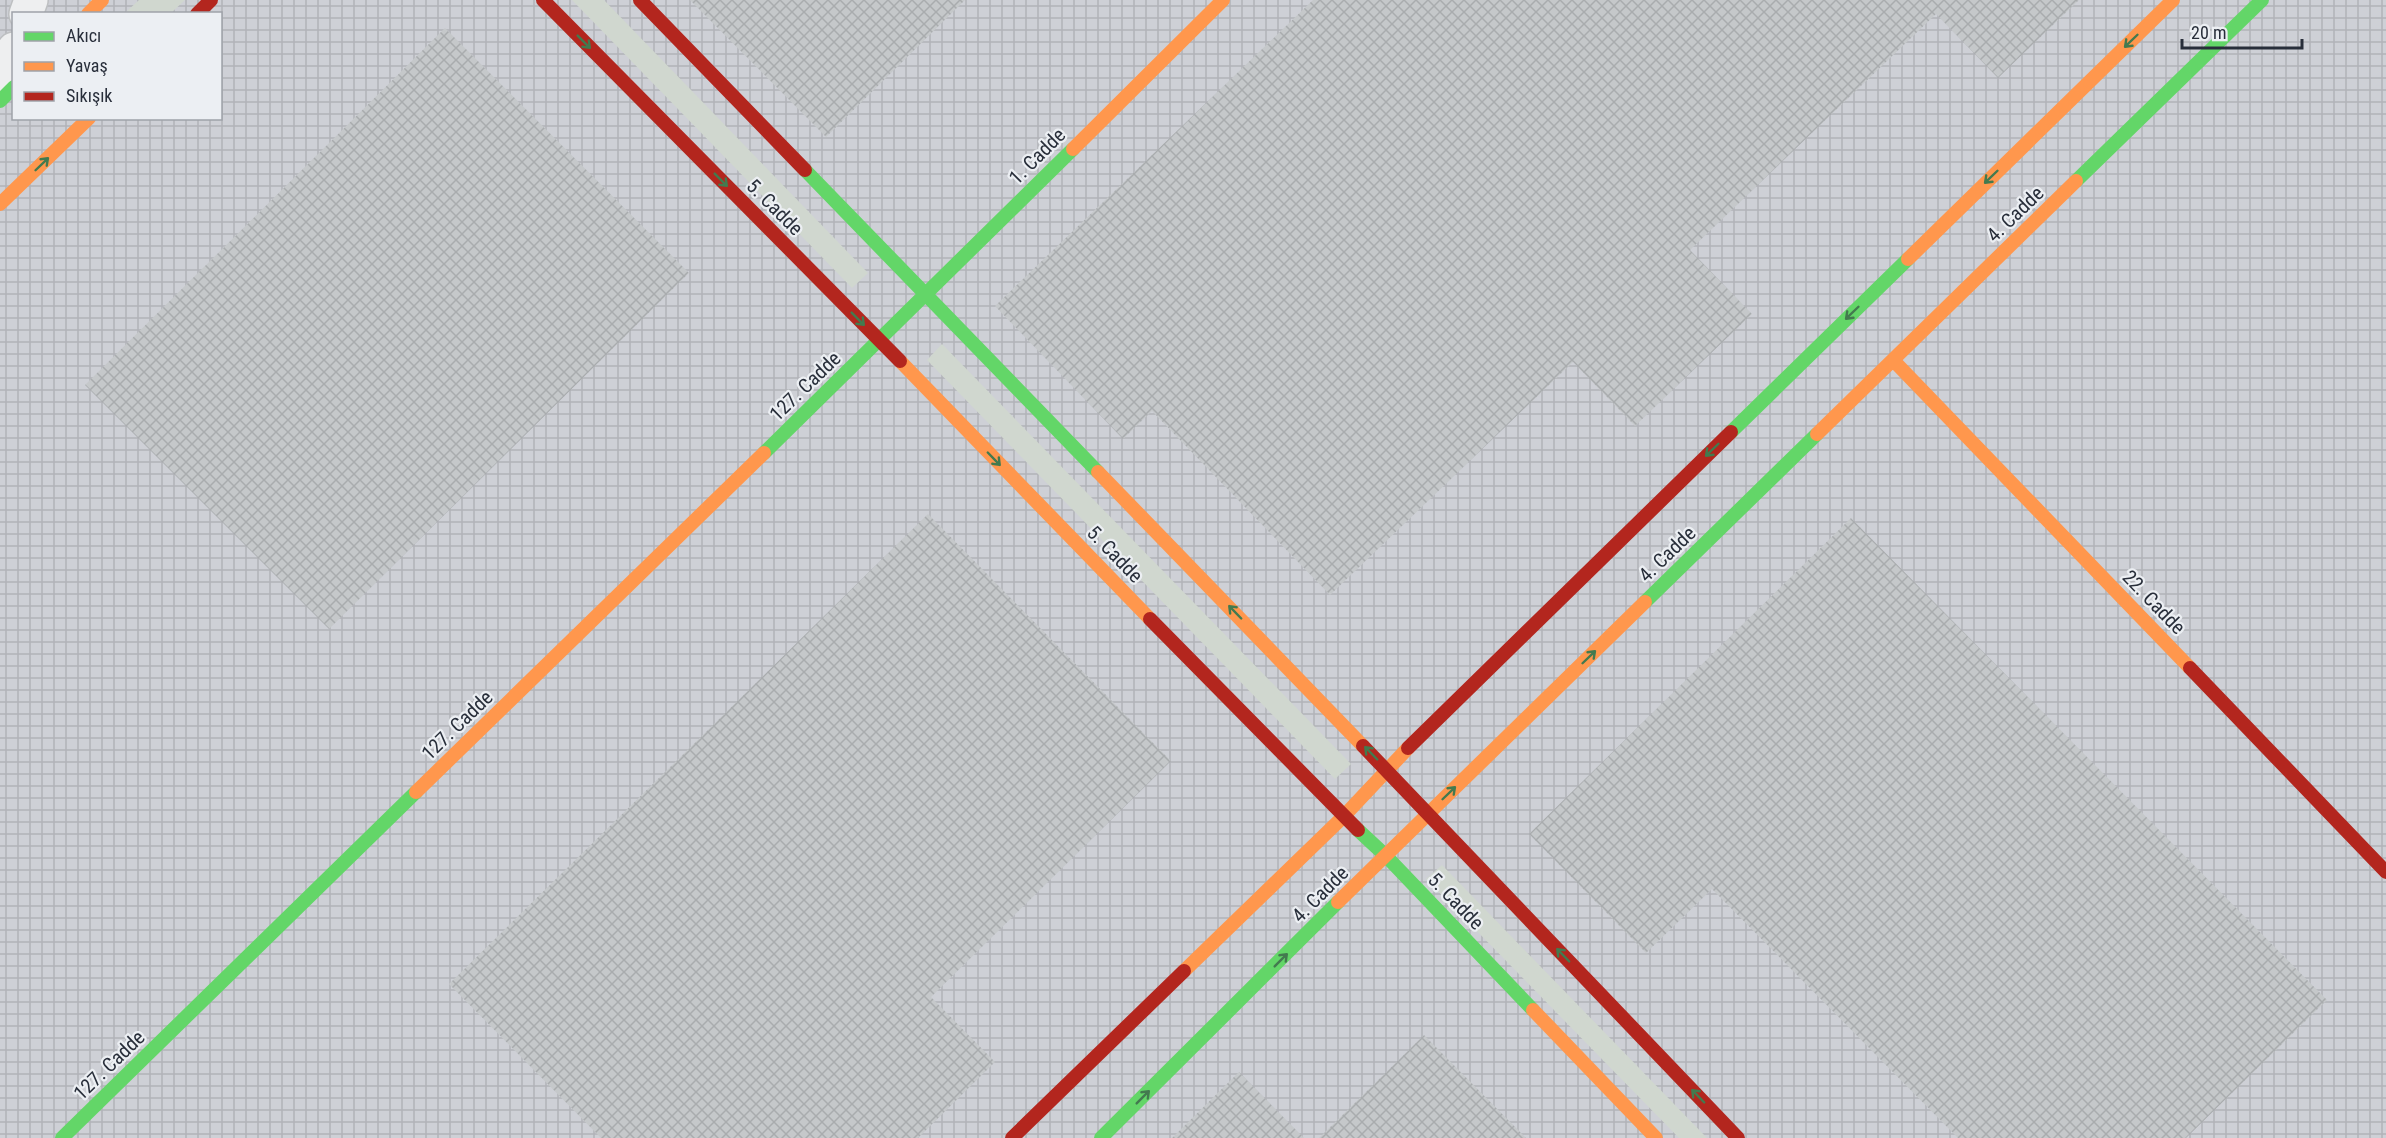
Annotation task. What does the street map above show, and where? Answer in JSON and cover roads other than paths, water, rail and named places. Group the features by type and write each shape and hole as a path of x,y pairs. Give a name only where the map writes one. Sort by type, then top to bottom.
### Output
{"street":[{"path":"90,12 102,0"},
{"path":"199,12 211,0"},
{"name":"5. Cadde","path":"543,0 879,340 1343,817 1386,856 1656,1138"},
{"name":"5. Cadde","path":"640,0 1386,769 1738,1138"},
{"name":"1. Cadde","path":"879,340 1223,0"},
{"name":"4. Cadde","path":"1012,1138 1343,817 1386,769 2173,0"},
{"name":"4. Cadde","path":"1101,1138 1428,813 2262,0"},
{"path":"0,86 12,54"},
{"path":"0,100 12,89"},
{"path":"0,204 87,120"},
{"name":"127. Cadde","path":"62,1138 879,340"},
{"name":"22. Cadde","path":"1893,360 2386,872"}]}
